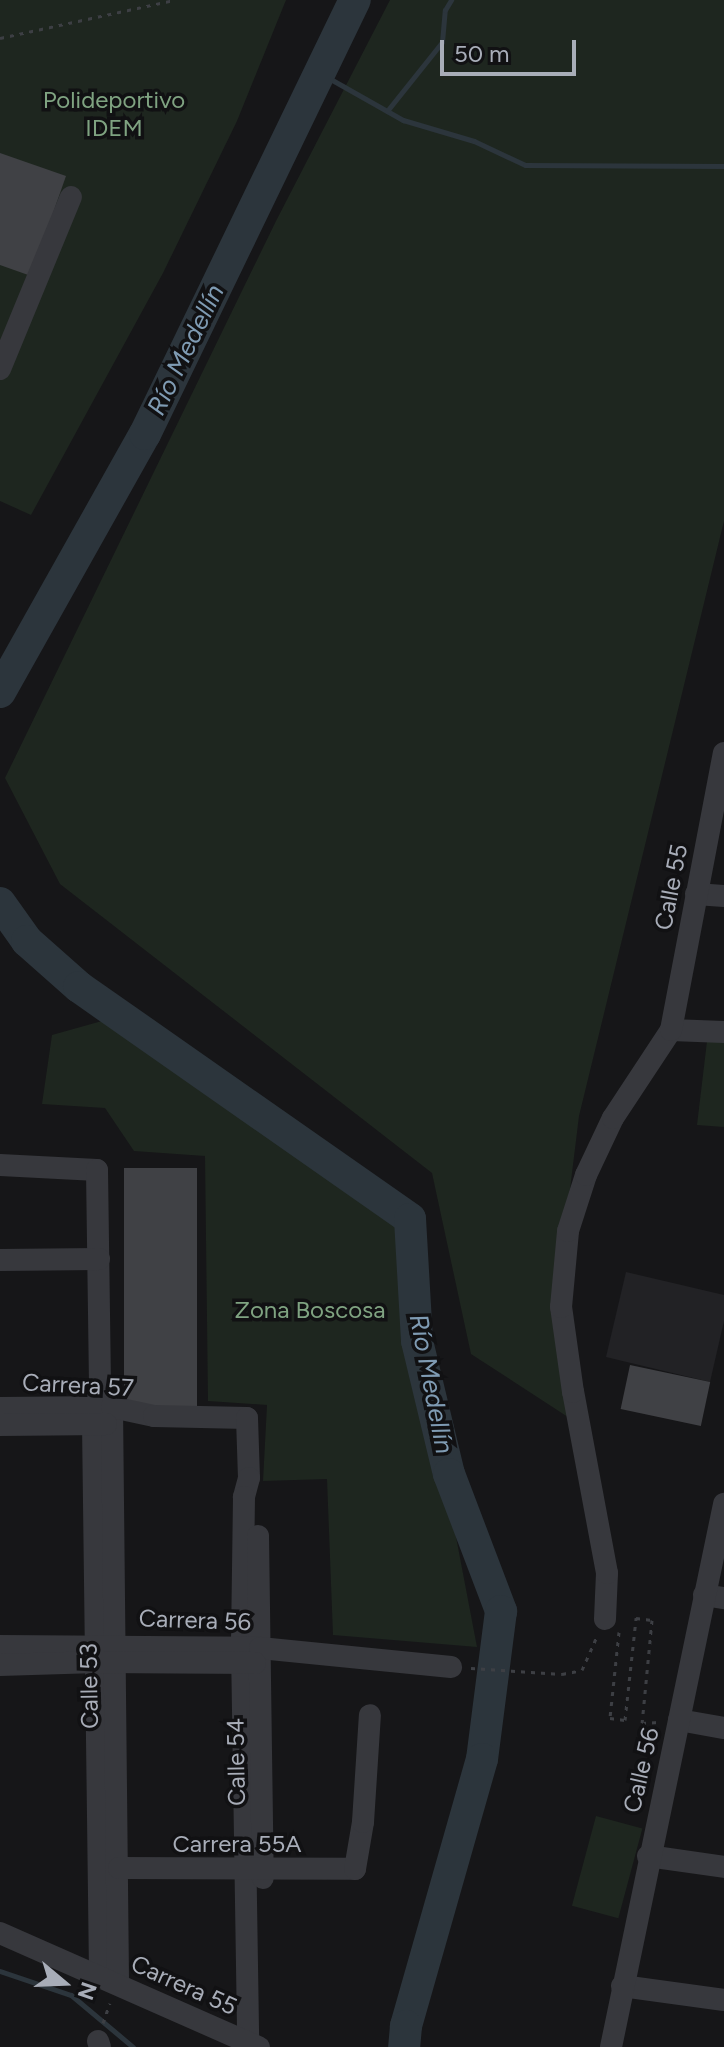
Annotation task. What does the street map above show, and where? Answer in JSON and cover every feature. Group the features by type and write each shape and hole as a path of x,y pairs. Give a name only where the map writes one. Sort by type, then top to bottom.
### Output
{"street":[{"path":"0,369 71,197"},
{"name":"Calle 55","path":"671,1030 724,753"},
{"path":"696,894 724,896"},
{"path":"605,1619 607,1573 573,1392 561,1307 568,1231 586,1175 613,1118 671,1030 724,1032"},
{"name":"Calle 53","path":"0,1165 97,1170 110,1987"},
{"path":"0,1260 99,1259"},
{"name":"Carrera 57","path":"0,1408 247,1418"},
{"name":"Carrera 57","path":"0,1425 102,1411"},
{"name":"Calle 54","path":"247,1418 249,1478 257,1499 251,1656 257,2045"},
{"name":"Calle 56","path":"611,2047 648,1856 679,1720 714,1596 724,1504"},
{"name":"Carrera 56","path":"0,1646 106,1653 340,1656 451,1667"},
{"name":"Calle 53","path":"106,1653 119,1868 110,1987"},
{"name":"Carrera 56","path":"0,1665 106,1653"},
{"name":"Carrera 55A","path":"119,1868 255,1871 355,1869 363,1822 370,1715"},
{"path":"679,1720 724,1728"},
{"path":"648,1856 724,1867"},
{"name":"Carrera 55","path":"0,1933 110,1987 257,2045"},
{"path":"622,1986 724,2000"}],"path":[{"path":"0,38 174,0"},
{"path":"451,1667 562,1674 582,1670 605,1619 621,1619 610,1718 625,1720 636,1618 652,1620 642,1723 679,1720"},
{"path":"106,2014 110,1987"}],"shaded area":[{"path":"626,1272 724,1295 724,1321 710,1382 606,1357"}],"green space":[{"name":"Polideportivo IDEM","path":"0,0 286,0 237,121 163,273 31,515 0,501"},
{"path":"390,0 724,0 724,521 579,1116 556,1303 574,1421 471,1354 432,1173 60,884 5,778 276,221"},
{"name":"Zona Boscosa","path":"102,1021 395,1217 477,1647 333,1635 327,1479 263,1481 267,1405 208,1401 205,1156 134,1151 105,1108 42,1104 52,1035"},
{"path":"708,1033 724,1035 724,1127 697,1125"},
{"path":"596,1816 642,1828 618,1918 572,1906"}],"building":[{"path":"0,153 66,176 31,276 0,265"},
{"path":"124,1168 197,1168 197,1408 124,1408"},
{"path":"630,1365 710,1382 701,1426 621,1409"}],"waterway":[{"name":"Río Medellín","path":"0,692 145,434 355,0"},
{"path":"387,111 442,42 445,10 451,0"},
{"path":"318,72 403,120 474,141 525,165 724,166"},
{"name":"Río Medellín","path":"0,903 27,941 79,987 410,1219 417,1341 449,1474 501,1611 482,1759 406,2026 404,2047"},
{"path":"0,1971 71,1995 133,2047"}]}
